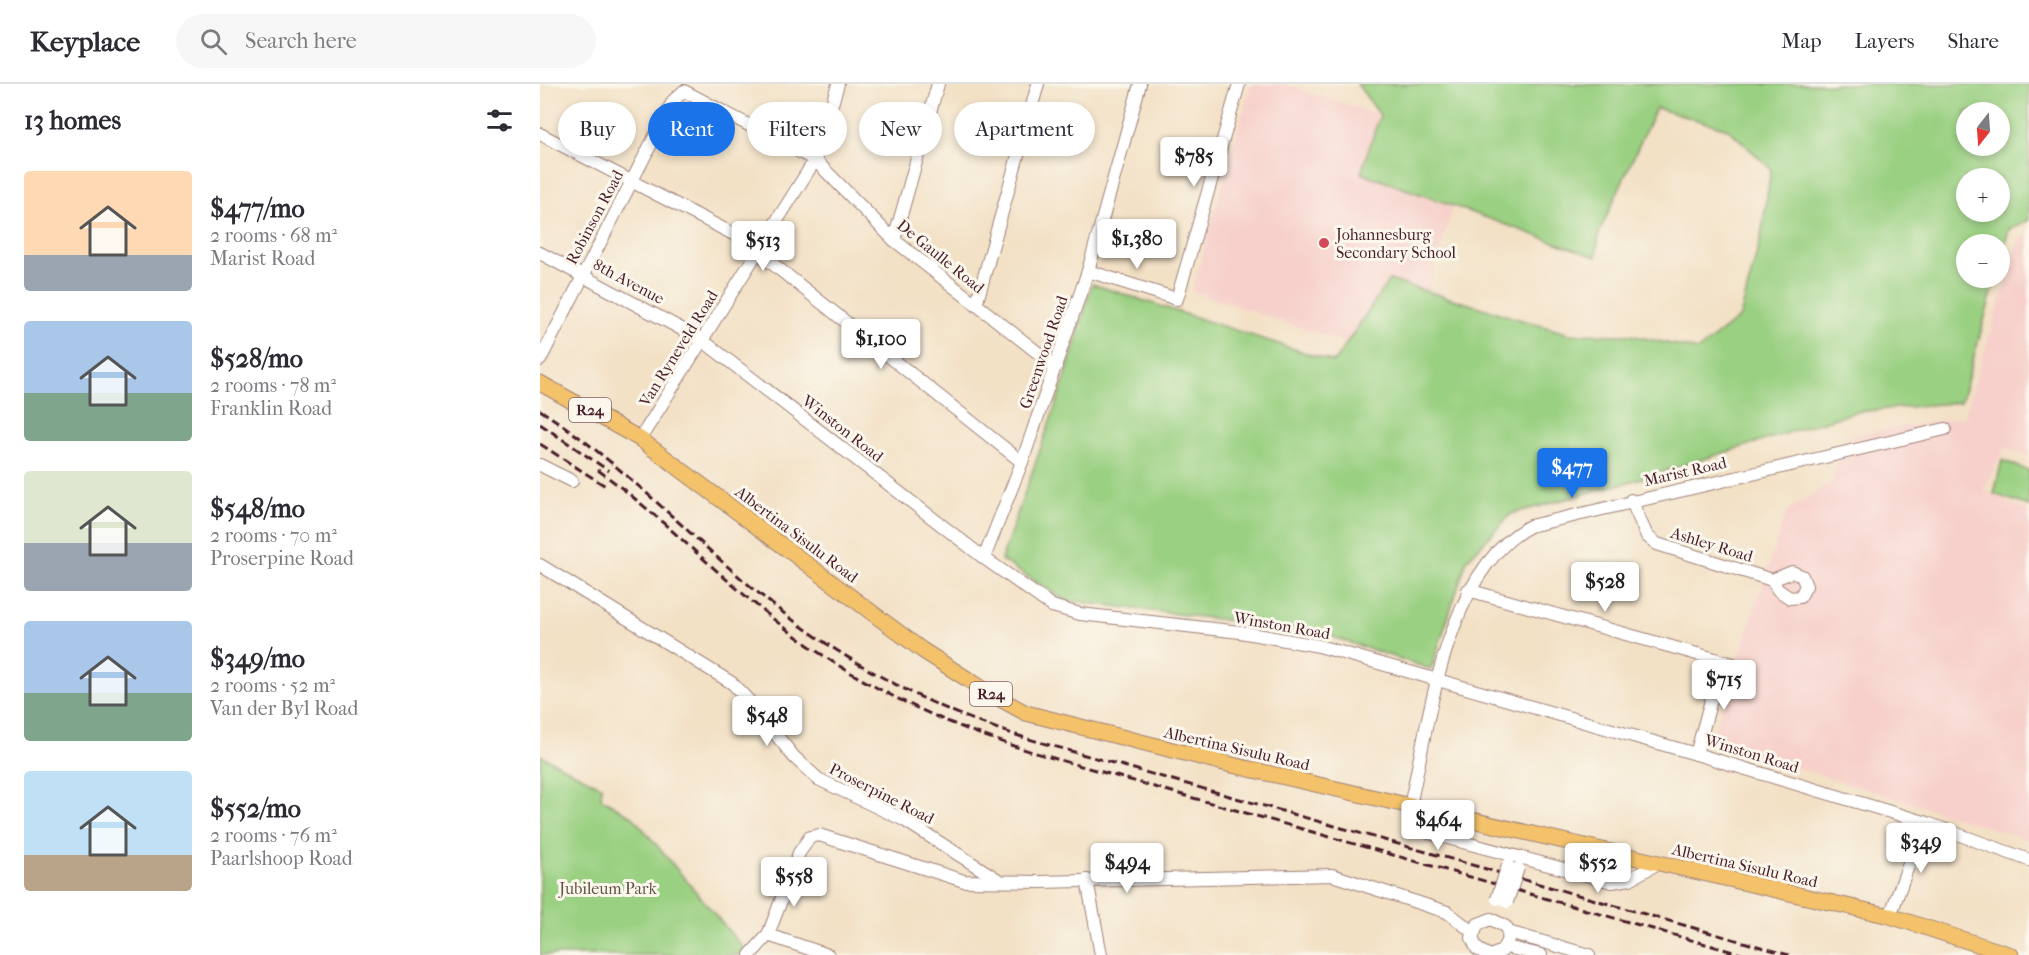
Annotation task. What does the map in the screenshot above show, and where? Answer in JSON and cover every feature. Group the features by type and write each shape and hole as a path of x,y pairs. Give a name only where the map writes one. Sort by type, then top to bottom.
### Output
{"main road":[{"name":"Albertina Sisulu Road","path":"540,383 640,439 922,650 1016,708 1038,717 1657,864 1890,916 2011,955"}],"street":[{"name":"Van Ryneveld Road","path":"640,439 815,160 838,84"},
{"path":"894,240 938,84"},
{"path":"976,306 1038,84"},
{"name":"Greenwood Road","path":"984,558 1022,462 1088,271 1140,84"},
{"path":"1088,271 1177,299 1239,84"},
{"name":"De Gaulle Road","path":"684,89 815,160 894,240 1056,367"},
{"name":"Robinson Road","path":"540,360 631,181 673,102 684,89"},
{"path":"540,134 728,231 748,244 1022,462"},
{"name":"8th Avenue","path":"540,253 702,340"},
{"name":"Winston Road","path":"702,340 984,558 1052,606 1067,612 1290,640 1696,754 1924,822 2029,860"},
{"name":"Marist Road","path":"1410,806 1438,681 1468,590 1490,557 1518,532 1530,526 1631,500 1945,429"},
{"path":"540,465 572,481"},
{"name":"Ashley Road","path":"1631,500 1647,536 1657,544 1772,580"},
{"name":"Proserpine Road","path":"540,565 732,683 749,700 794,757 818,779 904,820 1001,882"},
{"path":"1468,590 1728,663 1696,754"},
{"path":"1410,806 1412,819 1420,829 1515,861 1612,882 1630,879 1657,864"},
{"path":"1890,916 1924,822"},
{"path":"750,955 768,935 799,853 810,837 824,836 964,881 1332,875 1447,912 1457,912 1484,920 1496,920 1507,930 1589,955"},
{"path":"1472,943 1484,920 1502,900 1515,861"},
{"path":"1088,880 1101,955"},
{"path":"1502,900 1507,930 1506,947"},
{"path":"1447,912 1477,949 1491,955 1506,947 1541,955"},
{"path":"768,935 828,955"}],"shaded area":[{"name":"Johannesburg Secondary School","path":"1251,84 1284,84 1380,115 1361,173 1453,205 1428,292 1389,280 1346,343 1192,291"},
{"path":"2029,234 2029,456 2005,448 1983,490 2029,512 2029,840 1711,741 1787,511 1830,483 1847,436 1964,417 2004,288 2010,288 2010,269 2019,240"}],"green space":[{"path":"1357,84 2029,84 2029,220 2009,229 2008,234 1956,234 1956,288 1993,288 1961,402 1855,412 1636,480 1511,514 1467,560 1431,669 1314,631 1065,600 1001,560 1064,382 1092,284 1334,362 1389,280 1569,334 1630,335 1698,350 1740,317 1761,237 1771,169 1728,129 1656,108 1599,233 1596,257 1361,173 1380,115"},
{"path":"2002,460 2029,471 2029,506 1994,494"},
{"name":"Jubileum Park","path":"540,755 602,787 601,798 633,817 744,949 739,955 540,955"}],"railway":[{"path":"540,410 597,451 756,591 821,640 890,682 963,716 1039,742 1789,955"},
{"path":"540,424 609,471"},
{"path":"540,444 607,487"},
{"path":"598,470 649,510 746,597 797,637 825,657 885,692 948,721 1046,756 1744,955"}],"place":[{"name":"Johannesburg Secondary School","path":"1324,243"}]}
